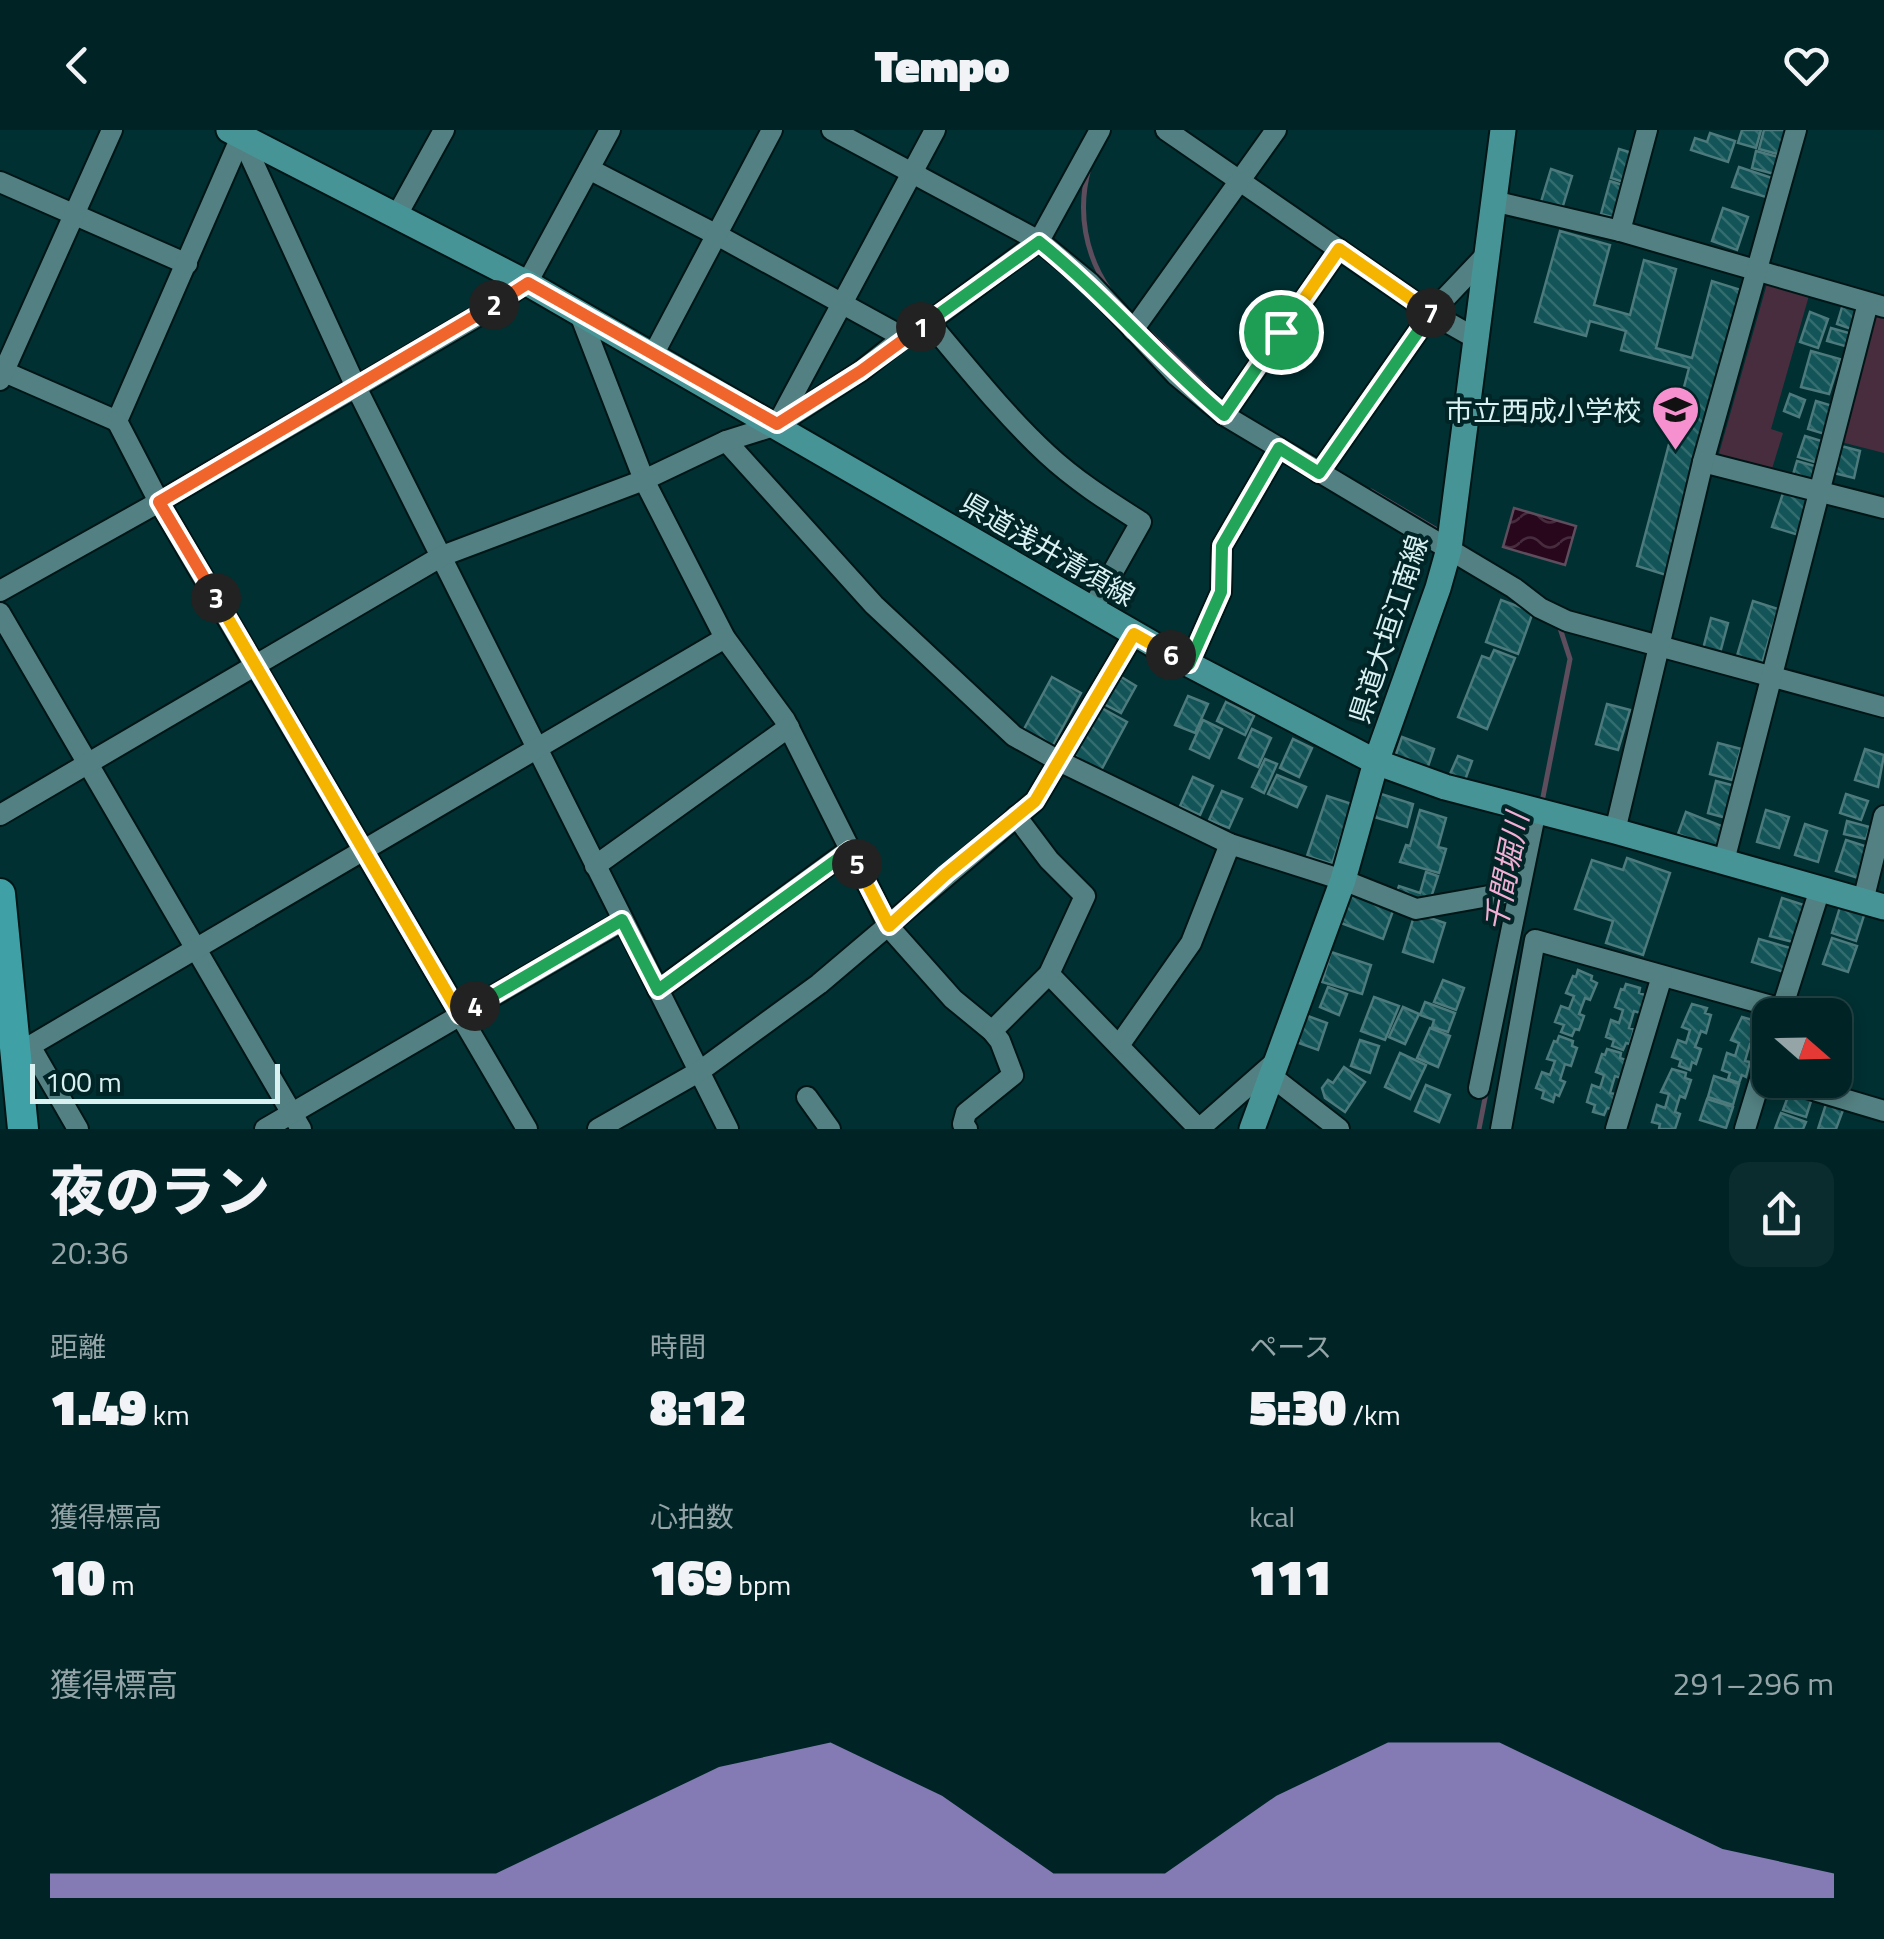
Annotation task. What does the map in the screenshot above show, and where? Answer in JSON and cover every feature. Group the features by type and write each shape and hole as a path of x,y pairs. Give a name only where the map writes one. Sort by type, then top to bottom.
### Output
{"highway":[{"path":"0,894 23,1049 23,1129"}],"main road":[{"name":"県道大垣江南線","path":"1252,1129 1343,880 1376,762 1449,549 1503,130"},
{"name":"県道浅井清須線","path":"238,132 528,283 1134,634 1376,762 1444,788 1615,830 1874,904"}],"street":[{"path":"112,130 1,374 117,422 159,502 526,1129"},
{"path":"397,215 444,130"},
{"path":"0,591 159,502 528,283 610,130"},
{"path":"654,355 772,130"},
{"path":"832,130 1039,242 1090,283 1176,374 1224,415 1567,621 1884,707"},
{"path":"777,424 936,130"},
{"path":"0,814 442,556 644,480 726,441 777,424 861,371 1039,242 1100,130"},
{"path":"1166,130 1431,313 1475,338"},
{"path":"1133,330 1276,130"},
{"path":"1620,231 1648,130"},
{"path":"1615,830 1704,462 1796,130"},
{"path":"117,422 187,264 238,132"},
{"path":"238,132 356,387 728,1129"},
{"path":"589,169 717,234 903,337"},
{"path":"0,182 187,264"},
{"path":"1493,201 1620,231 1876,305 1770,676 1724,861"},
{"path":"1224,415 1339,249"},
{"path":"1319,473 1431,313 1486,256"},
{"path":"579,312 644,480 725,638 789,727 889,926 954,999 1000,1041 1013,1075 966,1113 963,1124 967,1129"},
{"path":"929,322 1048,454 1090,490 1141,522 1092,610"},
{"path":"726,441 874,605 1014,736 1059,762 1230,844 1343,880 1416,909 1517,892"},
{"path":"1189,664 1221,592 1222,546 1279,448"},
{"path":"1704,462 1884,508"},
{"path":"0,613 297,1121"},
{"path":"598,1129 700,1071 820,984 1035,801 1134,634"},
{"path":"78,1129 23,1049 725,638"},
{"path":"596,866 789,727"},
{"path":"1479,1088 1517,892 1541,812"},
{"path":"992,1030 1048,974 1085,896 1049,860 1016,816"},
{"path":"1874,904 1884,816"},
{"path":"1120,1044 1191,942 1230,844"},
{"path":"658,990 850,850"},
{"path":"1785,998 1820,889"},
{"path":"265,1129 297,1121 460,1015 622,920"},
{"path":"1501,1129 1535,940 1752,1003"},
{"path":"1048,974 1199,1129 1274,1069 1339,1129"},
{"path":"1616,1129 1662,976"},
{"path":"808,1097 830,1129"},
{"path":"1745,1129 1760,1098"},
{"path":"1843,1098 1884,1110"}],"shaded area":[{"path":"1768,280 1810,292 1771,429 1783,433 1771,472 1718,457"},
{"path":"1875,315 1884,317 1884,453 1841,442"}],"water":[{"path":"1514,508 1576,526 1565,565 1503,547"}],"building":[{"path":"1742,130 1761,130 1756,148 1738,143"},
{"path":"1764,130 1786,130 1785,156 1759,149"},
{"path":"1710,133 1735,141 1728,162 1691,150 1695,138 1707,142"},
{"path":"1619,149 1639,155 1630,184 1611,178"},
{"path":"1756,151 1782,158 1778,175 1752,168"},
{"path":"1739,167 1772,178 1766,197 1732,187"},
{"path":"1551,169 1572,176 1562,209 1541,202"},
{"path":"1610,181 1629,187 1620,219 1601,214"},
{"path":"1723,208 1748,217 1737,250 1712,241"},
{"path":"1560,231 1610,245 1594,305 1630,315 1644,260 1676,269 1656,348 1692,358 1712,281 1741,290 1666,575 1637,566 1689,368 1621,350 1626,331 1590,321 1586,336 1535,322"},
{"path":"1843,304 1864,311 1857,331 1837,324"},
{"path":"1810,312 1828,319 1818,348 1800,342"},
{"path":"1831,328 1856,335 1852,348 1827,341"},
{"path":"1811,351 1840,359 1829,394 1801,387"},
{"path":"1790,394 1805,400 1799,417 1784,411"},
{"path":"1816,401 1836,407 1828,435 1808,429"},
{"path":"1805,436 1828,443 1821,464 1798,457"},
{"path":"1841,446 1860,451 1854,478 1834,473"},
{"path":"1797,461 1822,468 1817,485 1792,478"},
{"path":"1785,487 1815,496 1802,536 1772,527"},
{"path":"1501,600 1533,612 1518,654 1486,642"},
{"path":"1753,601 1778,609 1762,663 1737,656"},
{"path":"1711,618 1728,623 1720,653 1703,649"},
{"path":"1494,650 1515,658 1487,729 1458,717 1482,656 1490,659"},
{"path":"1118,675 1136,686 1121,713 1102,703"},
{"path":"1052,677 1081,693 1052,747 1023,731"},
{"path":"1188,696 1208,704 1195,733 1175,725"},
{"path":"1226,702 1254,716 1245,735 1217,721"},
{"path":"1607,704 1630,710 1618,750 1596,744"},
{"path":"1098,706 1127,722 1098,776 1069,760"},
{"path":"1203,720 1222,729 1209,758 1190,749"},
{"path":"1252,729 1271,738 1258,767 1239,758"},
{"path":"1402,737 1434,749 1426,772 1394,760"},
{"path":"1293,739 1312,748 1299,777 1280,768"},
{"path":"1718,743 1741,749 1732,780 1710,774"},
{"path":"1865,749 1884,755 1878,787 1855,780"},
{"path":"1458,756 1472,761 1465,780 1450,774"},
{"path":"1265,759 1277,764 1264,793 1252,787"},
{"path":"1277,775 1306,787 1297,807 1268,794"},
{"path":"1193,777 1213,786 1200,815 1180,806"},
{"path":"1716,781 1739,787 1730,819 1708,813"},
{"path":"1222,791 1242,799 1229,828 1209,820"},
{"path":"1381,794 1413,804 1407,827 1374,817"},
{"path":"1846,794 1868,801 1861,820 1840,813"},
{"path":"1327,796 1352,804 1332,864 1307,856"},
{"path":"1420,810 1446,818 1438,847 1446,849 1439,873 1400,862 1406,845 1410,846"},
{"path":"1766,810 1789,817 1779,848 1757,842"},
{"path":"1686,812 1729,829 1721,851 1678,834"},
{"path":"1847,821 1870,827 1866,839 1844,834"},
{"path":"1805,824 1827,831 1818,862 1795,855"},
{"path":"1846,840 1868,847 1858,878 1836,871"},
{"path":"1627,858 1670,873 1643,955 1606,943 1613,921 1575,909 1592,860 1623,870"},
{"path":"1426,872 1438,876 1429,904 1396,894 1399,886 1420,893"},
{"path":"1352,892 1394,908 1383,939 1341,923"},
{"path":"1782,898 1804,905 1793,942 1770,936"},
{"path":"1841,904 1865,912 1856,941 1832,933"},
{"path":"1415,913 1445,923 1433,962 1403,952"},
{"path":"1832,938 1857,946 1848,972 1823,964"},
{"path":"1759,939 1794,949 1787,973 1752,962"},
{"path":"1331,952 1371,965 1362,994 1322,982"},
{"path":"1578,970 1597,983 1590,1000 1585,998 1579,1014 1584,1016 1572,1036 1561,1032 1564,1025 1555,1022 1561,1006 1569,1009 1574,996 1566,993"},
{"path":"1443,980 1464,988 1456,1010 1434,1002"},
{"path":"1626,984 1640,988 1639,993 1645,995 1640,1013 1634,1011 1630,1044 1626,1043 1623,1050 1612,1046 1614,1040 1606,1037 1611,1020 1619,1023 1623,1010 1615,1007"},
{"path":"1328,987 1347,994 1339,1015 1320,1007"},
{"path":"1374,997 1399,1006 1385,1040 1361,1031"},
{"path":"1425,1002 1455,1013 1448,1032 1432,1027 1434,1020 1420,1015"},
{"path":"1692,1004 1707,1008 1705,1013 1711,1015 1706,1033 1701,1031 1695,1047 1701,1049 1690,1070 1679,1066 1681,1060 1672,1057 1678,1040 1686,1043 1690,1030 1682,1027"},
{"path":"1403,1007 1419,1014 1405,1044 1389,1037"},
{"path":"1305,1015 1327,1023 1318,1050 1296,1042"},
{"path":"1742,1017 1752,1020 1752,1045 1745,1061 1750,1062 1746,1077 1742,1075 1739,1083 1728,1079 1730,1073 1722,1070 1727,1053 1735,1056 1739,1043 1731,1040"},
{"path":"1430,1028 1450,1036 1438,1067 1417,1058"},
{"path":"1559,1036 1573,1041 1572,1046 1577,1048 1571,1066 1565,1064 1560,1080 1565,1082 1553,1102 1542,1098 1544,1091 1536,1088 1542,1072 1550,1075 1555,1061 1547,1059"},
{"path":"1360,1040 1379,1046 1370,1073 1351,1066"},
{"path":"1607,1049 1621,1053 1620,1058 1626,1060 1621,1078 1615,1076 1611,1109 1607,1108 1604,1115 1593,1112 1595,1105 1587,1102 1592,1085 1600,1088 1604,1075 1596,1072"},
{"path":"1400,1053 1426,1065 1410,1099 1385,1087"},
{"path":"1344,1067 1365,1082 1345,1112 1325,1098 1322,1088 1328,1080 1333,1083"},
{"path":"1672,1069 1686,1073 1685,1078 1691,1080 1685,1098 1680,1096 1675,1129 1659,1129 1660,1124 1652,1122 1657,1105 1665,1108 1669,1094 1661,1092"},
{"path":"1714,1076 1739,1084 1733,1105 1708,1097"},
{"path":"1426,1085 1450,1095 1439,1122 1415,1111"},
{"path":"1787,1098 1812,1098 1806,1117 1783,1110"},
{"path":"1707,1099 1733,1107 1726,1128 1700,1120"},
{"path":"1826,1104 1843,1110 1836,1129 1818,1129"},
{"path":"1781,1113 1806,1122 1803,1129 1775,1129"}],"waterway":[{"name":"千間堀川","path":"1089,168 1084,200 1086,232 1094,263 1110,291"},
{"name":"千間堀川","path":"1150,333 1211,392"},
{"name":"千間堀川","path":"1371,491 1437,530"},
{"name":"千間堀川","path":"1542,802 1570,659 1559,625"},
{"name":"千間堀川","path":"1479,1129 1486,1093"}],"place":[{"name":"市立西成小学校","path":"1676,452"}],"route":[{"path":"1039,242 1090,283 1176,374 1224,415 1281,332 1339,249 1431,313 1319,473 1279,448 1222,546 1221,592 1189,664 1134,634 1035,801 889,926 850,850 658,990 622,920 460,1015 159,502 528,283 777,424 861,371 1039,242"}]}
